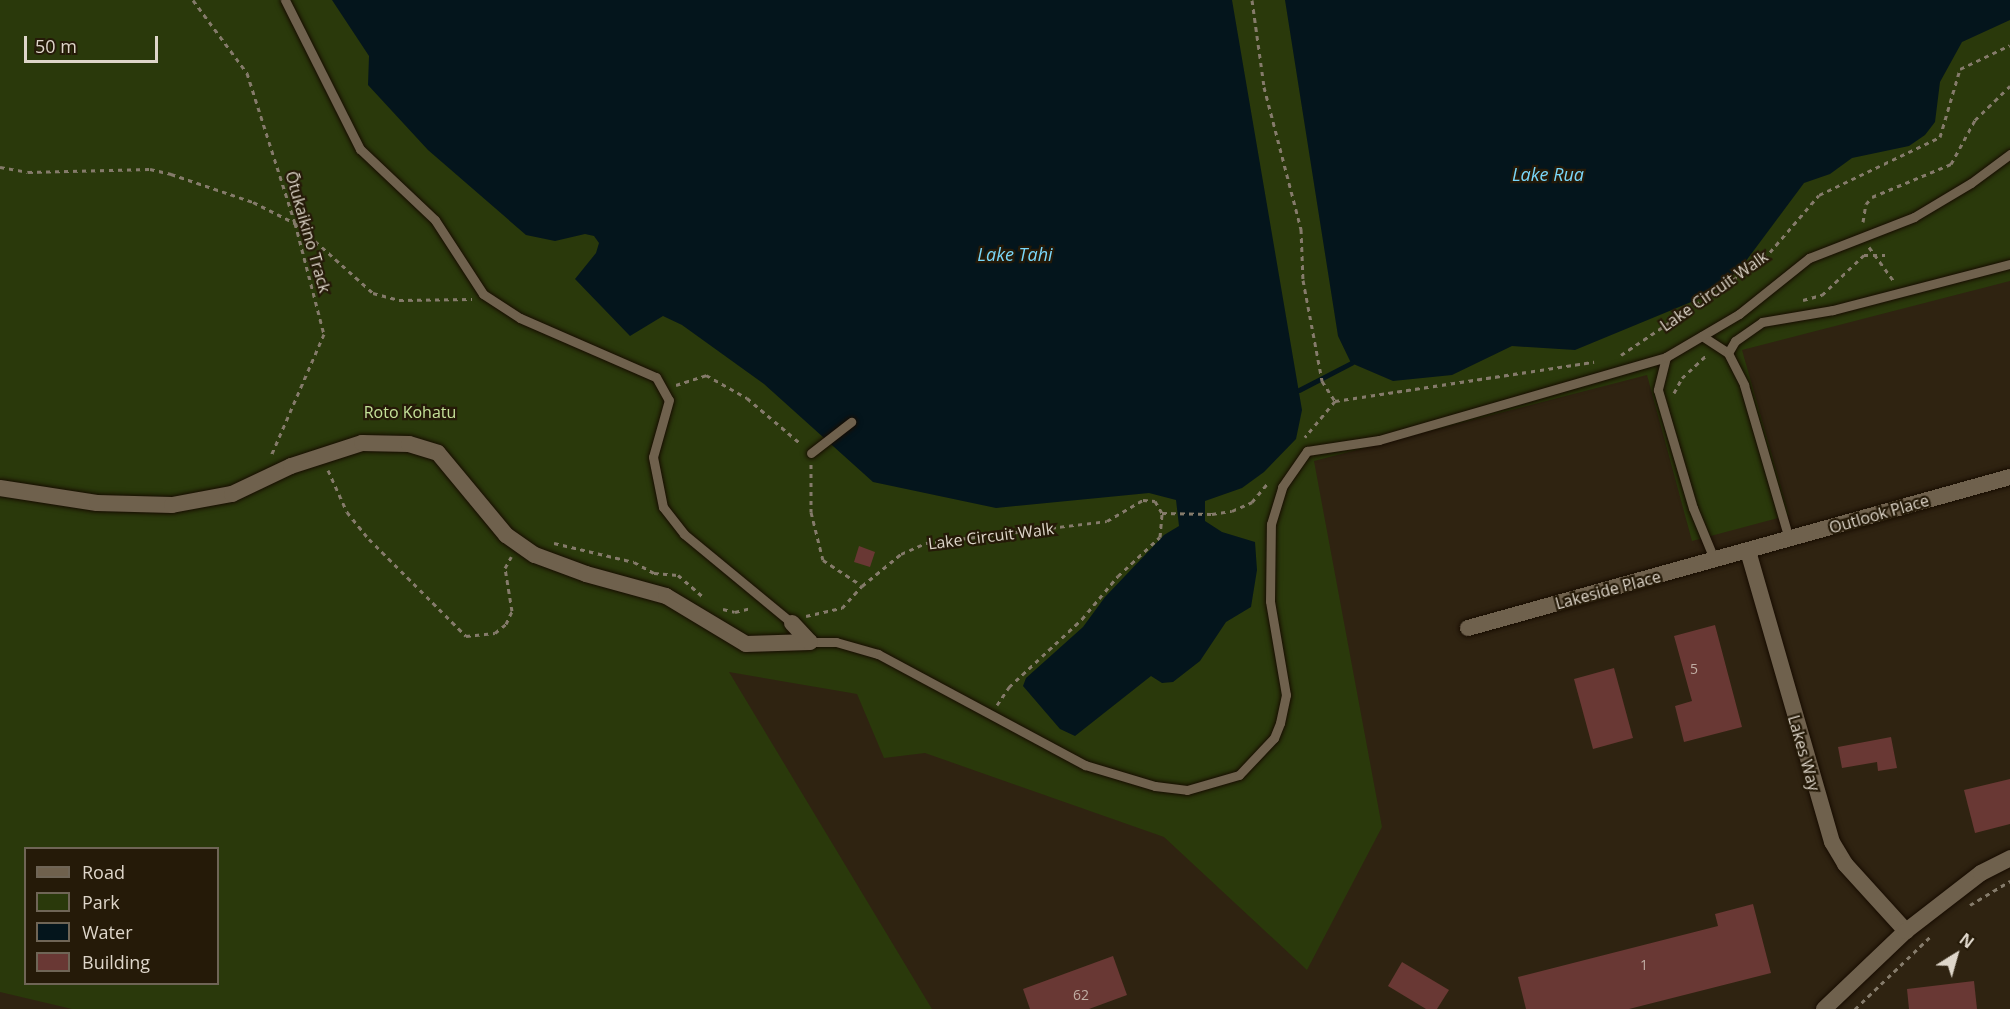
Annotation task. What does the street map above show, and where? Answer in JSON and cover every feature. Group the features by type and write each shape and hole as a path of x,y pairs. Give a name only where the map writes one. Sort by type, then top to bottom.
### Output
{"street":[{"path":"0,488 97,503 172,505 232,494 261,479 321,455 375,442 426,447 438,453 494,523 519,545 559,565 666,596 746,644 810,642"},
{"name":"Outlook Place","path":"1748,551 2010,477"},
{"name":"Lakeside Place","path":"1468,628 1748,551"},
{"name":"Lakes Way","path":"1748,551 1832,842 1845,864 1906,931"},
{"path":"792,623 810,642"},
{"path":"1824,1009 1906,931 1981,873 2010,858"}],"lane":[{"path":"285,0 360,149 435,220 488,298 520,318 656,376 669,400 653,457 663,507 684,534 792,623"},
{"path":"810,642 836,642 878,654 1085,765 1155,786 1187,790 1212,786 1239,775 1274,738 1286,695 1270,601 1269,554 1275,504 1296,462 1307,451 1320,446 1379,440 1666,357 1763,296 1809,258 1921,213 2010,154"},
{"path":"1728,353 1734,341 1762,321 1833,310 2010,264"},
{"path":"1702,336 1715,341 1728,353 1744,385 1790,539"},
{"path":"1666,357 1658,390 1693,508 1715,561"},
{"path":"812,453 851,422"}],"path":[{"name":"Ōtukaikino Track","path":"193,0 248,73 295,223 324,334 261,479"},
{"path":"1252,0 1263,87 1301,229 1303,280 1322,381 1335,401"},
{"name":"Lake Circuit Walk","path":"1615,359 1764,259 1819,195 1940,137 1960,69 2010,45"},
{"path":"1863,230 1866,204 1886,189 1951,164 1969,130 1986,106 2010,86"},
{"path":"0,167 28,172 150,169 208,185 295,223 373,293 399,300 488,298"},
{"path":"1867,240 1871,254 1899,285"},
{"path":"1799,301 1822,295 1857,260 1871,254 1885,255"},
{"path":"1673,402 1677,385 1703,360"},
{"path":"1301,442 1335,401 1604,361"},
{"path":"663,390 706,375 747,398 812,453 811,512 823,560 862,586"},
{"path":"321,455 347,512 466,636 495,633 506,624 512,611 505,568 519,545"},
{"name":"Lake Circuit Walk","path":"792,623 800,617 842,608 862,586 901,554 926,543 1107,521 1143,500 1155,501 1162,513 1212,514 1252,502 1274,475"},
{"path":"991,715 1008,687 1082,619 1118,576 1160,537 1162,513"},
{"path":"546,539 634,562 654,573 678,575 707,601"},
{"path":"714,605 735,612 770,604"},
{"path":"1962,910 2010,881"},
{"path":"1855,1009 1938,929"}],"green space":[{"name":"Roto Kohatu","path":"0,0 2010,0 2010,281 1742,350 1789,515 1692,541 1647,375 1314,461 1382,827 1307,970 1164,837 925,753 884,758 857,694 729,672 932,1009 72,1009 0,992"}],"water":[{"name":"Lake Tahi","path":"332,0 1232,0 1302,410 1296,439 1264,472 1242,488 1205,501 1205,521 1222,532 1255,542 1257,570 1251,607 1226,622 1200,661 1173,682 1162,683 1151,676 1075,736 1060,729 1023,686 1026,678 1083,627 1105,597 1164,535 1179,526 1176,500 1149,493 996,508 873,482 764,384 682,325 663,316 630,336 575,279 596,253 599,243 594,236 585,234 555,241 526,235 428,150 368,85 369,56"},
{"name":"Lake Rua","path":"1285,0 2010,0 2010,20 1962,42 1940,82 1935,122 1925,135 1909,146 1852,158 1830,174 1804,183 1743,265 1713,293 1575,350 1512,346 1452,375 1393,381 1351,363 1338,336"}],"building":[{"path":"859,546 875,552 870,567 854,562"},
{"path":"1715,625 1742,727 1684,742 1675,706 1692,701 1674,636"},
{"path":"1614,668 1633,738 1593,749 1574,679"},
{"path":"1891,737 1897,768 1878,771 1877,762 1842,768 1838,747"},
{"path":"2010,779 2010,824 1975,833 1964,790"},
{"path":"1753,904 1771,973 1629,1009 1526,1009 1518,977 1718,926 1715,914"},
{"path":"1113,956 1127,995 1089,1009 1030,1009 1023,989"},
{"path":"1402,962 1449,990 1437,1009 1426,1009 1388,986"},
{"path":"1974,981 1977,1009 1909,1009 1907,989"}],"waterway":[{"path":"1299,390 1351,363"}]}
